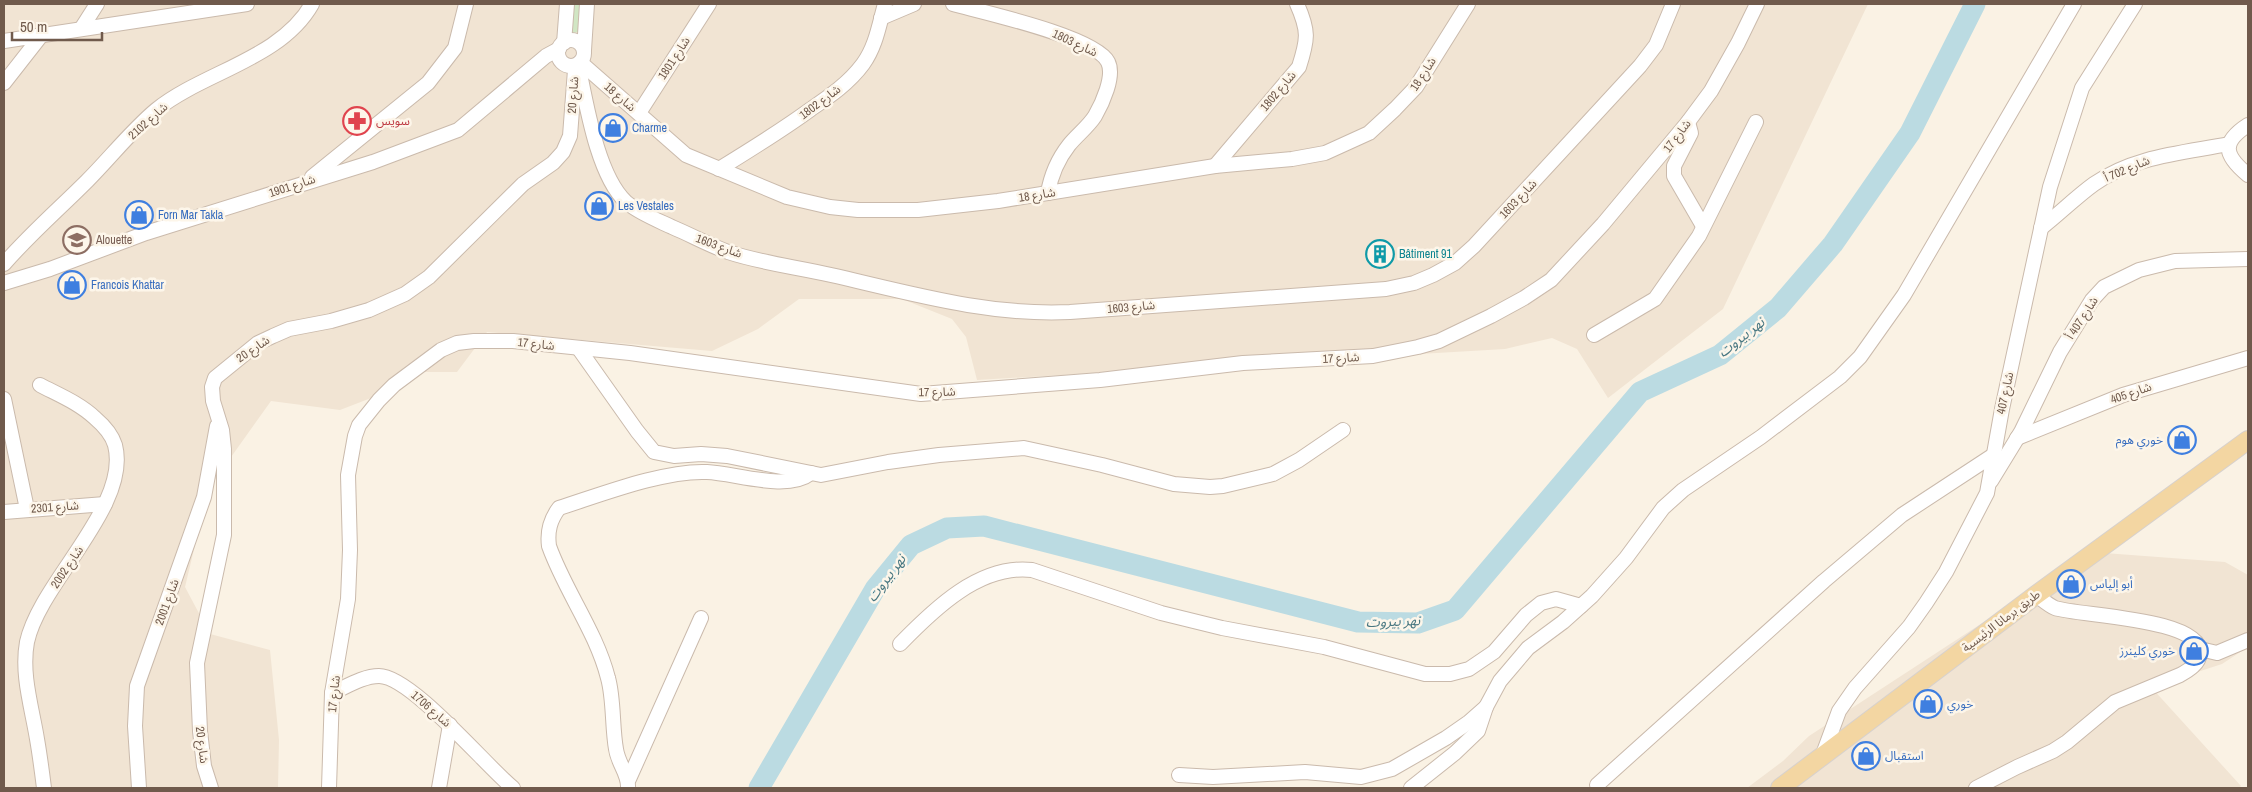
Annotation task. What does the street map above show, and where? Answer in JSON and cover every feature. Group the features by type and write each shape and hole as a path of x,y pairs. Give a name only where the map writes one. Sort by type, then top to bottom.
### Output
{"main road":[{"name":"طريق برمانا الرئيسية","path":"1780,788 2036,595 2248,440"}],"street":[{"path":"81,29 97,4"},
{"path":"4,41 247,4"},
{"name":"شارع 2102","path":"4,264 30,234 87,182 157,109 286,36 312,4"},
{"path":"306,182 428,83 455,48 466,4"},
{"path":"567,4 562,46 576,41 579,60"},
{"path":"579,60 587,4"},
{"name":"شارع 1801","path":"639,113 709,4"},
{"name":"شارع 1802","path":"719,169 775,135 839,89 863,63 877,38 886,4"},
{"path":"881,18 914,4"},
{"name":"شارع 1803","path":"953,4 1059,34 1095,50 1107,60 1110,71 1100,107 1062,156 1051,178 1048,193"},
{"name":"شارع 1802","path":"1215,166 1298,67 1303,53 1307,26 1297,4"},
{"name":"شارع 18","path":"562,46 562,61 569,66 579,60 686,155 787,197 830,207 858,210 918,210 1138,180 1215,166 1292,159 1325,153 1369,133 1416,88 1468,4"},
{"name":"شارع 1603","path":"579,60 588,112 606,173 612,186 626,202 650,217 728,252 928,298 990,310 1036,314 1358,292 1414,283 1432,275 1455,263 1474,246 1640,66 1656,45 1673,4"},
{"name":"شارع 17","path":"329,788 332,693 348,599 350,541 348,475 355,436 366,415 394,385 440,350 457,343 513,341 630,353 921,394 1100,380 1243,362 1373,356 1439,341 1524,298 1551,280 1609,218 1688,122 1711,91 1757,4"},
{"path":"1411,788 1455,753 1478,731 1496,685 1528,648 1581,606 1626,558 1663,508 1672,499 1761,437 1840,377 1860,357 1909,286 2074,4"},
{"name":"شارع 407","path":"1822,756 1832,725 1847,698 1909,627 1937,587 1981,505 1991,482 1992,456 2050,186 2082,88 2136,4"},
{"path":"4,82 40,37"},
{"name":"شارع 1901","path":"4,283 50,269 146,233 373,162 458,130 546,56 562,46"},
{"name":"شارع 20","path":"210,788 204,766 200,731 197,663 224,535 226,497 224,449 222,430 212,387 215,378 258,343 288,329 343,318 369,310 405,294 429,277 523,184 559,158 568,144 570,136 579,60"},
{"path":"1688,122 1691,133 1674,166 1674,176 1703,226"},
{"path":"1594,335 1655,299 1699,236 1756,122"},
{"path":"2248,125 2234,135 2229,144 2229,154 2232,159 2248,175"},
{"name":"شارع 702 أ","path":"2042,228 2094,184 2125,168 2170,154 2229,144"},
{"name":"شارع 407 أ","path":"1991,482 2018,438 2060,352 2092,300 2104,287 2139,270 2175,261 2248,259"},
{"path":"579,349 654,452 674,456 701,454 727,456 811,473 832,474 922,458 1024,448 1044,451 1174,484 1210,488 1273,474 1299,460 1343,430"},
{"name":"شارع 405","path":"2018,438 2123,395 2248,358"},
{"name":"شارع 2002","path":"40,385 80,405 96,418 115,444 115,471 106,504 83,544 60,575 36,615 28,641 25,657 28,690 44,788"},
{"path":"4,399 27,510"},
{"name":"شارع 2001","path":"139,788 135,726 136,686 204,497 218,418"},
{"path":"1597,785 1824,581 1894,521 1992,456"},
{"path":"628,784 617,756 612,726 609,679 600,655 549,546 548,528 555,513 559,508 601,494 679,474 706,472 768,480 796,480 804,478 811,473"},
{"name":"شارع 2301","path":"4,512 106,504"},
{"path":"900,644 926,618 958,593 996,574 1018,569 1032,570 1170,615 1222,628 1324,647 1425,674 1450,674 1469,669 1494,652 1526,615 1541,604 1556,599 1581,606"},
{"path":"1976,788 2017,766 2053,751 2115,702 2189,670 2199,657 2200,649 2193,638 2185,633 2142,622 2055,608 2036,595"},
{"path":"628,784 700,618"},
{"path":"2200,649 2217,653 2248,640"},
{"name":"شارع 1706","path":"332,693 369,677 380,676 392,679 450,725 513,788"},
{"path":"1179,775 1213,777 1305,772 1361,777 1392,769 1453,732 1486,707"},
{"path":"439,788 450,725"}],"shaded area":[{"path":"4,4 1868,4 1723,309 1608,398 1577,349 1552,338 1505,349 977,380 966,337 952,319 902,299 799,299 758,329 712,351 487,332 457,372 402,372 384,393 340,410 271,401 204,495 185,587 210,634 270,650 279,740 278,788 4,788"},
{"path":"2091,552 2225,562 2248,575 2248,647 2222,664 2151,687 2241,786 2239,788 1747,788 1783,761 1809,736"}],"green space":[{"path":"574,4 581,4 579,32 572,33"}],"waterway":[{"name":"نهر بيروت","path":"759,788 875,589 911,545 947,528 984,526 1358,622 1418,623 1455,610 1640,392 1720,355 1778,308 1833,244 1910,133 1975,4"}],"place":[{"name":"سويس","path":"357,121"},
{"name":"Charme","path":"613,128"},
{"name":"Les Vestales","path":"599,206"},
{"name":"Forn Mar Takla","path":"139,215"},
{"name":"Alouette","path":"77,240"},
{"name":"Bâtiment 91","path":"1380,254"},
{"name":"Francois Khattar","path":"72,285"},
{"name":"خوري هوم","path":"2182,440"},
{"name":"أبو إلياس","path":"2071,584"},
{"name":"خوري كلينرز","path":"2194,651"},
{"name":"خوري","path":"1928,704"},
{"name":"استقبال","path":"1866,756"}]}
